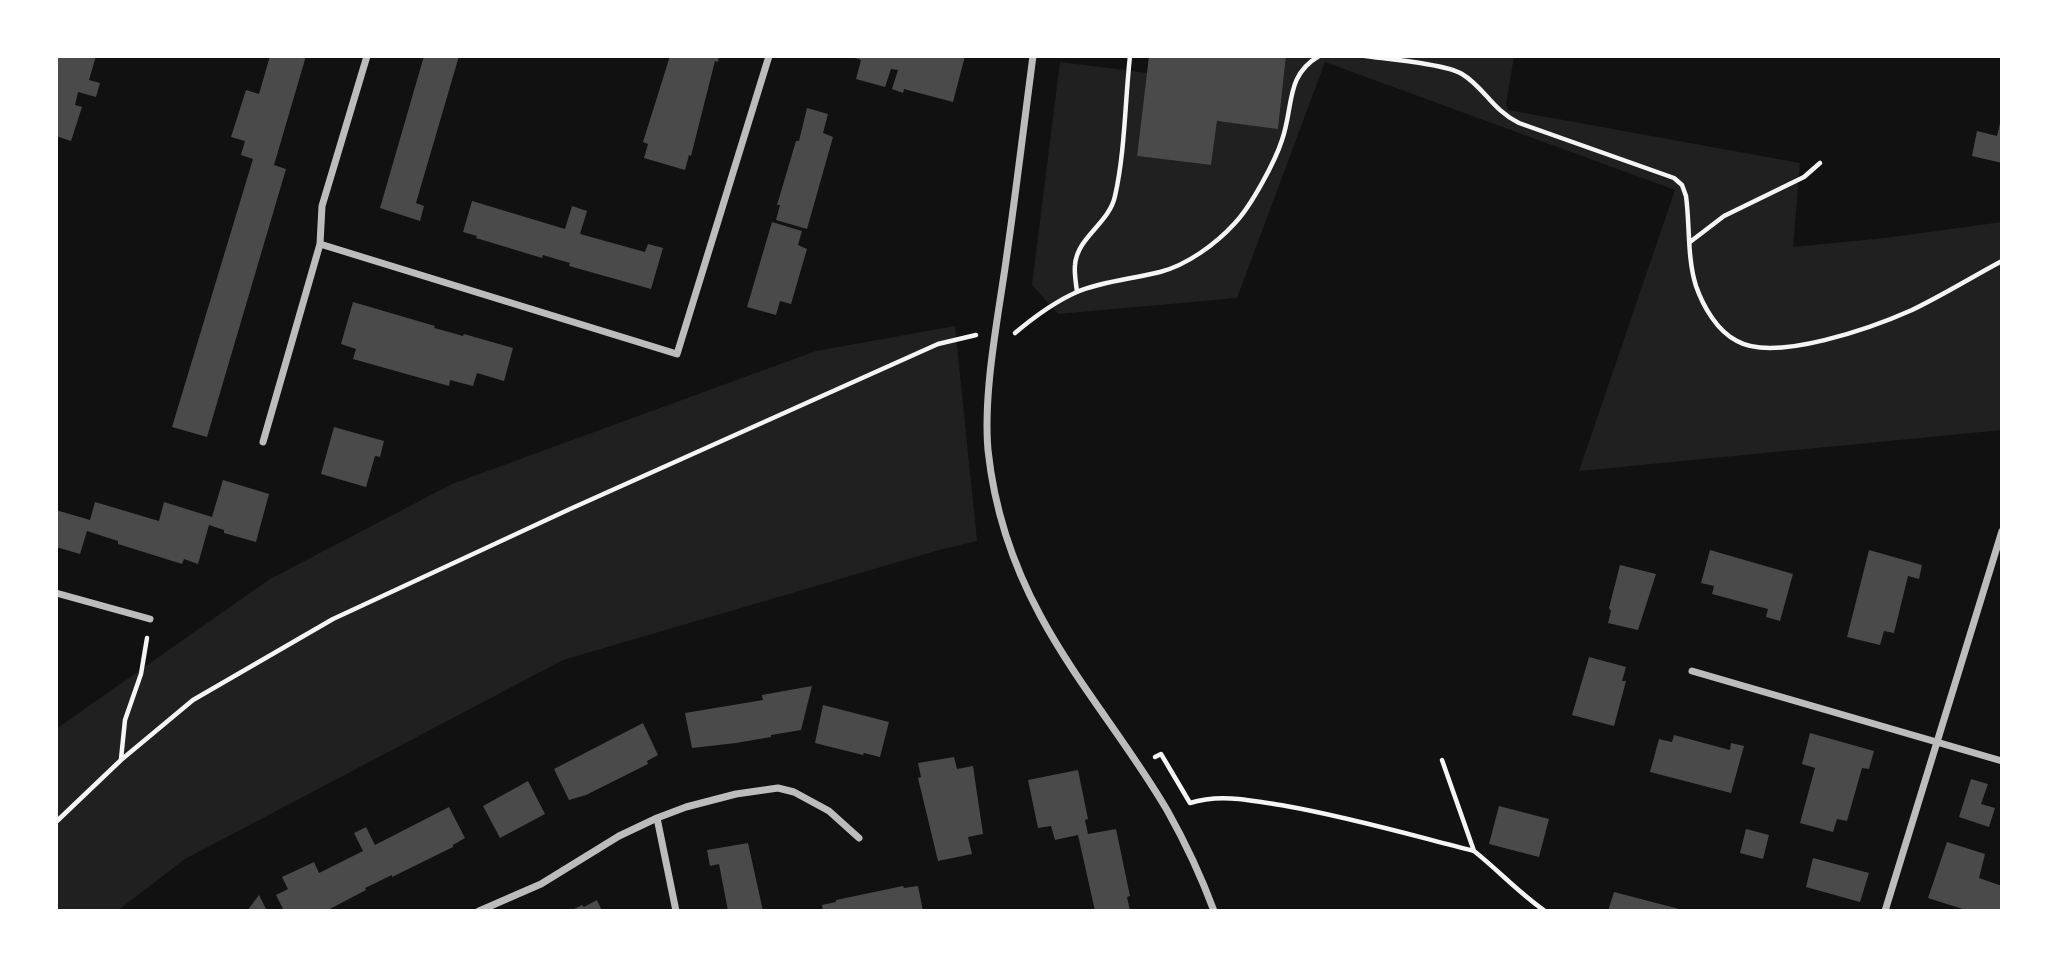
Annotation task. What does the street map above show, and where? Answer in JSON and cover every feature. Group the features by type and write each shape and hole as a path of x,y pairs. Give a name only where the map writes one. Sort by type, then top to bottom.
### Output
{"street":[{"path":"263,442 320,244 322,206 367,56"},
{"path":"320,244 677,354 769,56"},
{"path":"1033,56 996,334 987,429 995,491 1013,556 1026,587 1072,669 1139,766 1180,836 1214,911"},
{"path":"1885,911 2002,531"},
{"path":"56,593 150,619"},
{"path":"1692,671 2002,761"},
{"path":"479,911 530,890 619,836 657,818 736,794 778,788 794,792 812,800 859,838"},
{"path":"657,818 676,911"}],"path":[{"path":"1077,292 1074,267 1077,254 1083,243 1104,220 1115,198 1130,56"},
{"path":"1013,336 1052,305 1077,292 1162,271 1183,262 1204,249 1236,222 1250,202 1282,142 1297,75 1306,64 1319,56"},
{"path":"1365,56 1453,70 1472,82 1496,109 1518,123 1675,178 1686,195 1696,285 1704,304 1729,336 1751,346 1792,346 1866,328 1912,310 2002,261"},
{"path":"1690,242 1724,216 1804,177 1820,163"},
{"path":"56,821 121,760 193,700 333,619 801,404 938,344 969,336"},
{"path":"121,760 125,720 141,674 150,619"},
{"path":"1139,766 1161,754 1190,803 1239,799 1303,809 1348,817 1474,851 1518,892 1545,911"},
{"path":"1442,760 1474,851"}],"shaded area":[{"path":"1286,56 1514,56 1506,104 1508,110 1800,163 1793,247 2002,222 2002,430 1579,471 1675,190 1325,62 1237,298 1058,314 1032,285 1060,62 1147,73 1137,156 1211,165 1217,121 1278,128"},
{"path":"955,326 977,541 563,660 185,859 117,911 56,911 56,729 270,579 452,484 816,351"}],"building":[{"path":"56,56 96,56 89,80 100,83 96,97 78,92 75,105 82,107 71,141 56,136"},
{"path":"270,56 306,56 274,165 286,169 207,437 172,427 253,159 241,155 245,141 231,137 246,90 259,94"},
{"path":"424,56 459,56 416,203 424,206 420,221 380,208"},
{"path":"670,56 719,56 718,62 715,61 685,170 644,158 648,144 643,142"},
{"path":"849,56 965,56 953,102 904,89 903,93 892,89 898,70 891,69 885,87 856,79 861,60"},
{"path":"1149,56 1286,56 1278,129 1217,121 1211,165 1137,156"},
{"path":"807,108 828,114 823,133 833,137 807,229 776,220 780,205 777,205 796,141 799,141"},
{"path":"2001,119 2002,163 1972,156 1977,131 1997,136"},
{"path":"472,201 565,229 572,206 587,211 580,234 645,252 648,244 663,248 651,289 463,232"},
{"path":"772,222 802,231 798,245 807,249 791,304 780,301 776,315 747,307"},
{"path":"353,302 435,326 434,328 513,348 504,381 477,373 473,386 450,380 449,386 353,359 356,349 341,344"},
{"path":"334,427 384,441 380,457 375,456 366,487 321,474"},
{"path":"223,480 269,494 256,542 224,533 224,530 209,525 198,564 184,559 182,564 118,544 118,541 87,531 80,554 56,547 56,510 90,520 95,502 159,521 164,502 212,517"},
{"path":"1710,550 1793,574 1780,621 1766,617 1768,609 1712,594 1714,586 1701,583"},
{"path":"1869,550 1922,565 1919,579 1908,576 1894,633 1884,631 1880,645 1847,637"},
{"path":"1620,565 1656,574 1638,630 1608,623"},
{"path":"1589,657 1626,667 1622,681 1626,681 1614,726 1572,715"},
{"path":"812,686 801,730 736,743 692,748 685,713 763,700 762,695"},
{"path":"823,705 889,722 880,757 815,743"},
{"path":"643,723 658,755 647,761 648,764 586,795 569,800 554,769"},
{"path":"1810,733 1874,751 1869,769 1862,768 1847,821 1837,819 1833,832 1800,823 1815,768 1802,764"},
{"path":"1674,735 1730,750 1731,743 1744,746 1731,793 1650,772 1659,739 1672,742"},
{"path":"954,757 957,769 973,766 983,834 968,837 972,854 938,861 918,778 921,777 918,763"},
{"path":"1078,770 1088,819 1085,820 1088,834 1116,829 1130,896 1127,897 1130,911 1095,911 1078,835 1055,840 1051,826 1038,828 1028,780"},
{"path":"1971,779 1988,784 1981,804 1995,808 1989,827 1959,817"},
{"path":"528,781 545,814 500,838 483,806"},
{"path":"1499,806 1549,819 1539,857 1489,844"},
{"path":"449,807 465,838 453,847 365,888 366,890 326,911 284,911 276,895 288,889 282,877 314,862 319,873 363,851 354,833 366,827 375,845"},
{"path":"1746,829 1769,835 1763,859 1740,853"},
{"path":"1947,842 1985,854 1979,878 2002,886 2002,911 1969,911 1928,898"},
{"path":"748,843 763,911 728,911 719,864 710,866 707,850"},
{"path":"1813,858 1869,873 1860,902 1806,887"},
{"path":"903,886 918,886 923,911 823,911 822,905 836,900"},
{"path":"1614,892 1683,910 1683,911 1608,911"},
{"path":"259,895 267,911 247,911"},
{"path":"597,900 602,911 570,911 582,905 584,907"}]}
